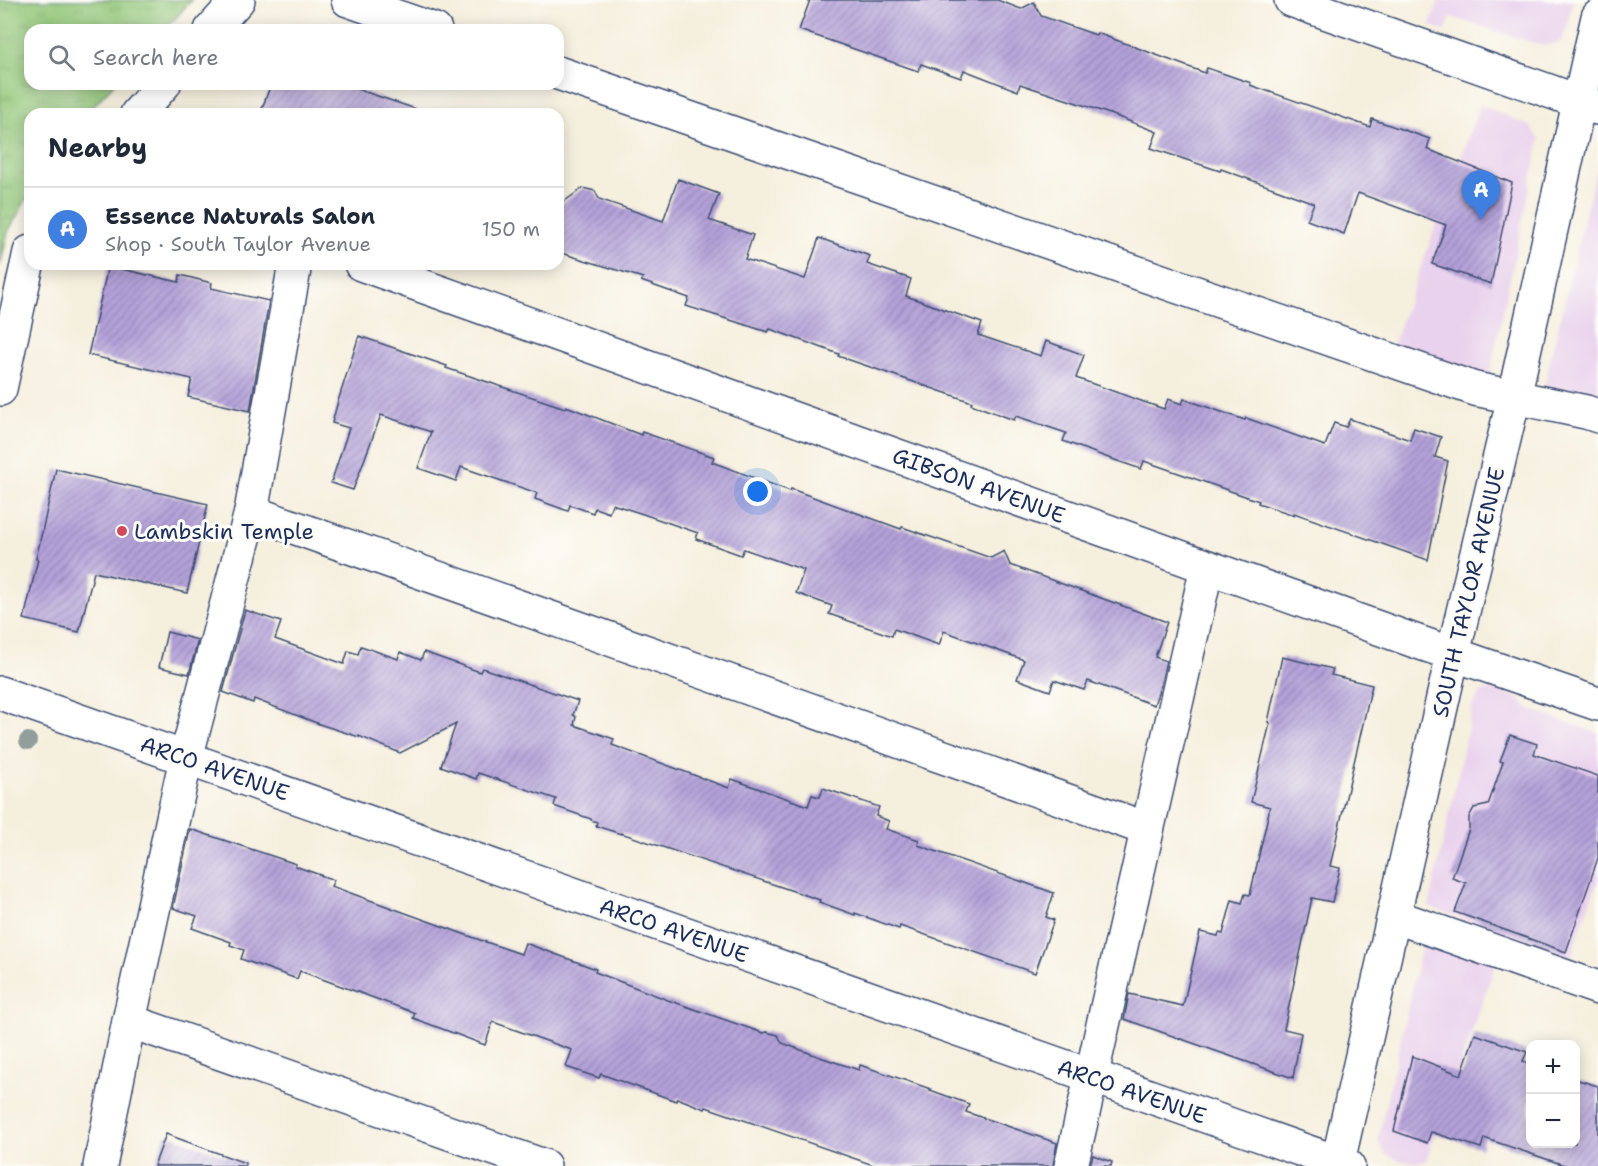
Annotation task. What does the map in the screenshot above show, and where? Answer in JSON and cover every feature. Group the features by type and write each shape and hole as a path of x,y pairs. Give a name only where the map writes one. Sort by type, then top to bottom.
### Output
{"street":[{"path":"216,24 238,0"},
{"path":"348,0 418,24"},
{"path":"1291,0 1588,105"},
{"name":"SOUTH TAYLOR AVENUE","path":"1341,1165 1453,654 1514,397 1588,105 1598,17"},
{"path":"564,75 1475,389 1598,416"},
{"path":"142,108 159,90"},
{"path":"0,388 26,270"},
{"path":"100,1166 186,758 251,512 294,270"},
{"name":"GIBSON AVENUE","path":"378,270 1207,567 1598,704"},
{"path":"251,512 1147,829"},
{"path":"1071,1166 1207,567"},
{"name":"ARCO AVENUE","path":"0,693 1341,1165"},
{"path":"1394,916 1598,988"},
{"path":"129,1021 544,1166"}],"shaded area":[{"path":"1439,0 1573,0 1567,28 1560,42 1544,46 1451,17 1445,31 1430,25"},
{"path":"1480,105 1530,126 1540,139 1488,381 1391,349"},
{"path":"1598,171 1598,406 1544,386 1595,174"},
{"path":"1497,689 1515,697 1531,710 1598,733 1598,879 1571,957 1429,907 1473,705 1481,692"},
{"path":"1426,927 1499,955 1426,1161 1415,1163 1398,1160 1384,1153 1378,1140"}],"green space":[{"path":"0,0 192,0 170,24 24,24 24,90 108,90 92,108 24,108 24,204 8,232 0,266"}],"building":[{"path":"810,0 997,0 1021,9 1034,2 1041,16 1096,35 1097,33 1205,73 1207,68 1370,127 1372,119 1430,139 1427,149 1512,183 1491,284 1432,264 1446,225 1358,193 1344,234 1307,220 1314,203 1221,169 1220,171 1151,148 1157,132 1113,115 1020,84 1018,91 964,70 961,78 921,64 918,71 799,30"},
{"path":"269,90 360,90 413,108 262,108"},
{"path":"678,179 719,194 709,220 753,235 745,259 805,279 819,238 870,256 867,264 911,279 906,296 982,323 978,335 1041,356 1046,341 1084,355 1076,378 1164,409 1168,399 1182,404 1184,399 1325,446 1334,423 1346,427 1350,419 1410,440 1414,428 1441,437 1435,457 1448,461 1428,560 1294,513 1294,515 1258,503 1259,501 1144,461 1141,469 1106,457 1063,441 1066,433 1016,416 1014,420 971,404 972,402 838,356 839,354 770,329 768,332 686,306 689,298 641,281 643,278 564,254 564,202 583,188 595,191 599,199 663,221"},
{"path":"107,270 126,270 179,282 180,275 212,283 211,288 269,301 250,411 188,397 192,379 88,355"},
{"path":"359,336 447,366 446,368 565,408 566,406 641,435 642,432 714,457 712,462 901,529 902,527 991,558 1004,551 1010,565 1167,622 1155,657 1166,661 1154,705 1088,681 1084,690 1054,680 1050,691 1017,679 1024,660 944,631 939,645 894,629 892,636 829,614 832,606 796,593 804,570 744,549 741,555 696,539 698,533 612,504 609,513 595,508 593,513 570,505 568,511 535,499 537,493 461,467 456,481 418,468 431,432 381,415 353,490 331,483 349,428 332,423"},
{"name":"Lambskin Temple","path":"56,469 208,504 187,593 94,572 79,632 24,619"},
{"path":"245,610 281,622 275,639 344,664 348,651 358,654 361,646 398,659 400,652 421,660 424,652 480,672 482,668 578,701 573,715 576,717 574,725 614,739 612,745 729,788 732,779 808,806 812,795 820,797 823,788 879,807 876,816 889,821 886,829 919,840 918,845 1054,893 1046,917 1054,920 1035,973 900,926 899,929 855,913 855,915 819,902 820,900 596,826 597,822 591,819 554,806 556,799 478,773 476,779 441,766 456,724 400,753 254,699 253,703 223,692"},
{"path":"167,632 198,640 189,674 159,667"},
{"path":"1282,657 1333,669 1331,675 1372,685 1330,866 1340,868 1332,902 1312,898 1284,1029 1301,1033 1293,1078 1124,1019 1129,994 1183,1006 1200,932 1218,936 1219,933 1223,934 1232,900 1242,903 1245,894 1250,895 1270,807 1251,802 1270,723 1268,722"},
{"path":"1510,735 1537,744 1534,754 1598,776 1598,858 1566,952 1455,912 1466,883 1452,878 1469,829 1469,817 1474,808 1488,805"},
{"path":"190,829 296,864 295,866 334,880 331,886 483,941 521,954 525,943 596,969 595,972 668,1000 763,1033 778,1035 782,1043 820,1057 859,1070 860,1065 931,1089 969,1104 966,1112 1057,1143 1053,1166 876,1166 706,1107 705,1109 677,1098 676,1101 601,1074 599,1078 566,1067 572,1050 493,1022 485,1045 413,1018 415,1013 300,971 297,979 241,959 244,950 230,945 231,942 192,928 197,916 173,908"},
{"path":"1475,1034 1526,1052 1523,1061 1526,1062 1526,1148 1580,1148 1580,1081 1598,1086 1598,1166 1567,1166 1484,1138 1481,1148 1431,1132 1427,1143 1394,1131 1412,1056 1461,1075"},
{"path":"166,1134 245,1163 245,1166 154,1166"},
{"path":"1093,1155 1112,1162 1111,1166 1090,1166"}],"place":[{"name":"Essence Naturals Salon","path":"1481,220"},
{"name":"Lambskin Temple","path":"122,531"}]}
